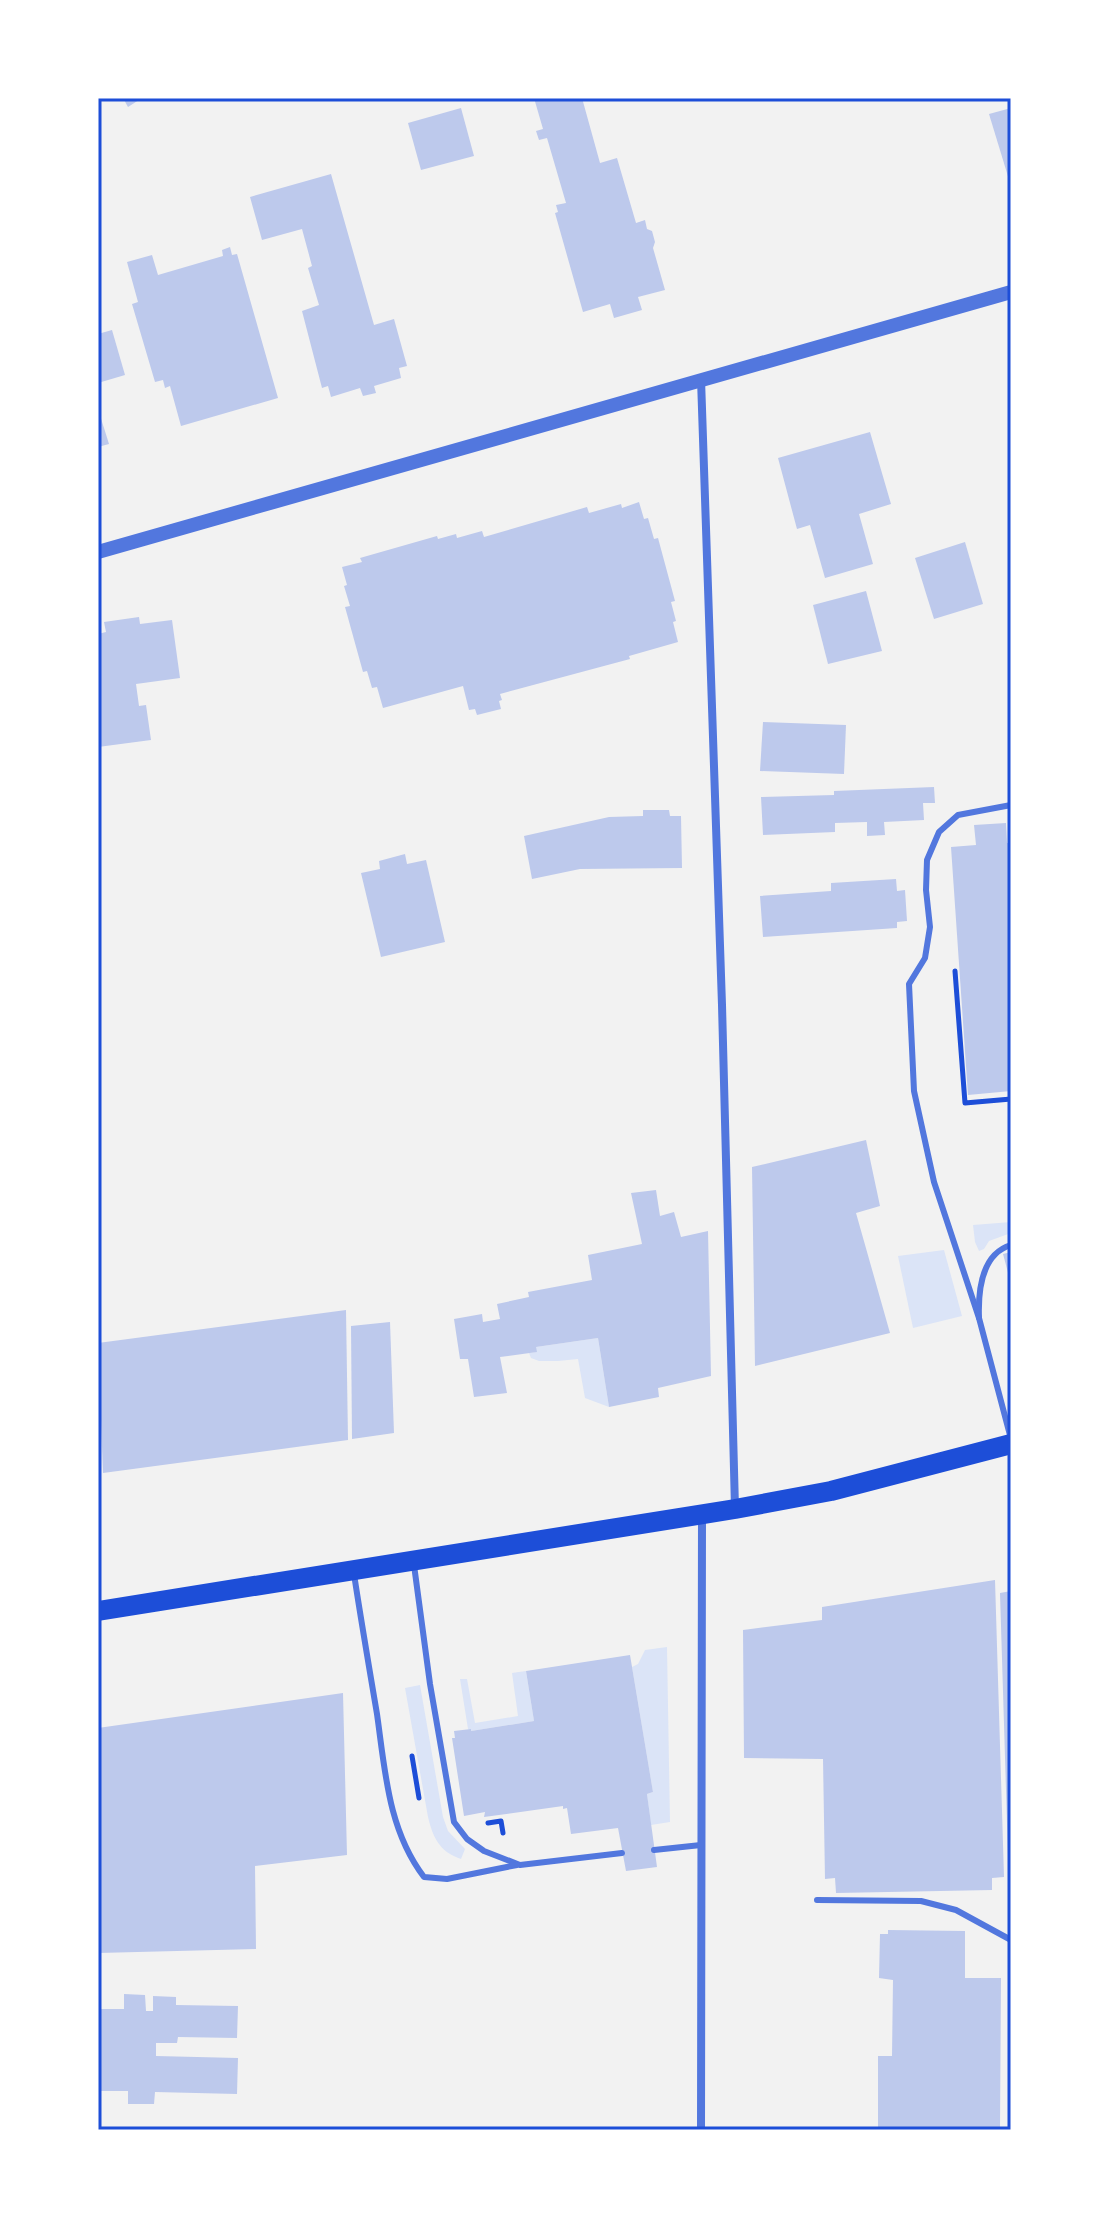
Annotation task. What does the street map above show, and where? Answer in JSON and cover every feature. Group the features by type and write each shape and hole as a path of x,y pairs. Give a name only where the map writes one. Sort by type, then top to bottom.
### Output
{"main road":[{"path":"98,1611 735,1509 831,1491 1011,1442"}],"street":[{"path":"98,552 1011,292"},
{"path":"701,379 735,1509"},
{"path":"701,2130 702,1515"}],"lane":[{"path":"1011,805 958,815 939,832 927,860 930,927 925,958 909,984 914,1091 934,1182 979,1318 1011,1442"},
{"path":"979,1318 981,1280 991,1259 1002,1247 1011,1245"},
{"path":"413,1562 454,1822 467,1839 484,1851 520,1865"},
{"path":"353,1570 390,1798 400,1837 411,1860 424,1877 447,1879 520,1865 622,1853"},
{"path":"654,1850 701,1845"},
{"path":"817,1900 921,1901 956,1910 1011,1940"}],"path":[{"path":"955,971 965,1103 1011,1099"}],"shaded area":[{"path":"1011,1222 1011,1233 989,1241 979,1251 973,1225"},
{"path":"944,1250 962,1316 913,1328 898,1256"},
{"path":"598,1338 609,1407 585,1398 578,1359 539,1361 531,1358 529,1353 536,1352 536,1347"},
{"path":"667,1647 670,1822 651,1825 647,1794 653,1792 632,1667 638,1664 645,1650"},
{"path":"526,1671 534,1721 468,1729 460,1679 467,1679 475,1723 518,1716 512,1673"},
{"path":"420,1685 443,1817 448,1831 465,1849 461,1859 438,1843 428,1817 405,1688"}],"building":[{"path":"123,98 142,98 128,107"},
{"path":"534,98 582,98 600,163 617,158 636,223 645,220 647,229 652,231 653,248 665,290 638,297 642,310 614,318 610,304 583,312 555,213 558,212 556,205 566,203 547,138 539,140 536,131 543,129"},
{"path":"461,108 474,156 421,170 408,123"},
{"path":"1011,108 1011,183 1010,183 989,114"},
{"path":"331,174 374,325 394,319 407,366 399,368 401,378 374,386 376,393 363,396 360,388 331,397 328,386 322,388 302,311 319,305 308,268 312,266 302,229 262,240 250,197"},
{"path":"230,247 232,255 237,254 278,398 181,426 170,386 165,388 163,380 155,382 132,304 138,302 127,262 152,255 158,275 223,256 222,250"},
{"path":"112,330 125,375 98,383 98,334"},
{"path":"98,409 109,444 98,447"},
{"path":"870,432 891,504 859,514 873,564 825,578 810,525 797,529 778,458"},
{"path":"639,502 654,539 658,538 675,601 671,602 678,642 629,656 630,659 500,694 501,709 477,715 475,709 469,710 463,686 383,708 377,687 372,688 367,671 363,672 345,607 350,606 342,567 362,562 360,558 437,536 438,539 456,534 457,538 482,531 484,537 587,507 589,513"},
{"path":"965,542 983,604 934,619 915,558"},
{"path":"866,591 882,651 828,664 813,605"},
{"path":"139,617 140,624 172,620 180,678 136,684 139,706 146,705 151,740 98,747 98,634 106,632 104,622"},
{"path":"763,722 846,725 844,774 760,771"},
{"path":"934,787 935,803 923,803 924,820 884,822 885,835 867,836 867,822 835,823 835,832 763,835 761,797"},
{"path":"643,810 669,810 670,816 681,816 682,868 580,869 532,879 524,836 609,817 643,816"},
{"path":"1006,823 1007,843 1011,843 1011,1091 968,1095 951,847 976,845 974,825"},
{"path":"405,854 407,864 426,860 445,942 381,957 361,873 380,869 379,861"},
{"path":"896,879 897,891 905,890 907,921 897,922 897,928 763,937 760,896 831,891 831,883"},
{"path":"866,1140 880,1206 856,1213 890,1333 755,1366 752,1167"},
{"path":"656,1190 660,1216 674,1212 681,1237 708,1231 711,1376 658,1388 659,1397 609,1407 598,1338 536,1347 537,1352 500,1357 507,1393 474,1397 468,1359 460,1359 454,1319 482,1314 483,1322 500,1319 497,1304 529,1297 528,1292 592,1280 588,1255 642,1244 631,1193"},
{"path":"1011,1252 1011,1280 1010,1280 1003,1254"},
{"path":"346,1310 348,1440 103,1473 98,1343"},
{"path":"390,1322 394,1433 352,1439 351,1326"},
{"path":"995,1580 1004,1877 992,1878 992,1890 836,1893 835,1878 825,1879 823,1759 744,1758 743,1630 822,1620 822,1607"},
{"path":"1011,1591 1011,1856 1008,1856 1000,1593"},
{"path":"630,1655 653,1792 647,1794 657,1867 626,1871 618,1828 571,1834 567,1808 563,1809 563,1806 484,1817 485,1812 464,1816 452,1738 455,1738 454,1731 534,1721 526,1671"},
{"path":"343,1693 347,1855 255,1866 256,1949 98,1953 98,1728"},
{"path":"888,1930 965,1931 965,1978 1001,1978 1000,2130 878,2130 878,2056 892,2056 893,1980 879,1978 880,1934 888,1934"},
{"path":"124,1994 145,1995 146,2011 153,2011 153,1996 176,1997 176,2005 238,2006 237,2038 178,2037 177,2043 156,2043 156,2056 238,2058 237,2094 155,2092 154,2104 128,2104 128,2091 98,2091 98,2009 124,2009"}]}
